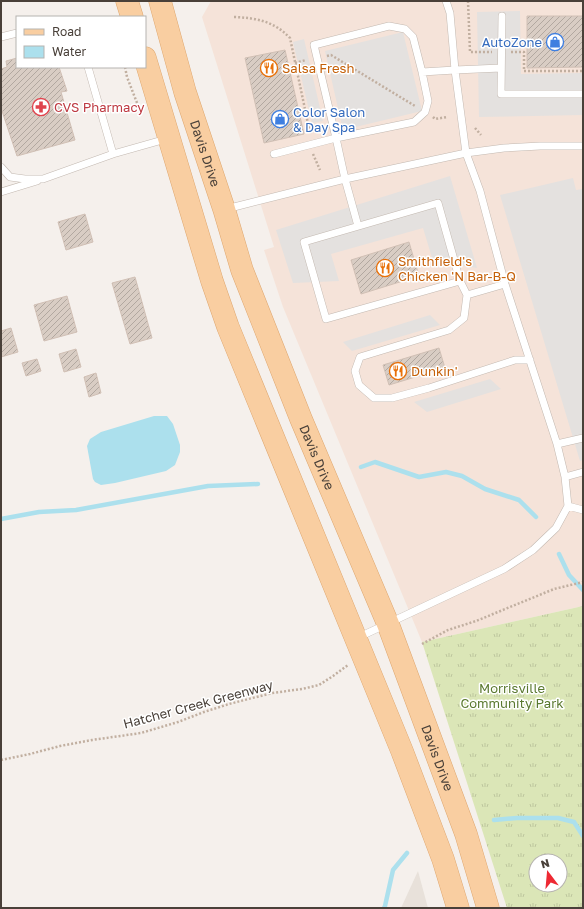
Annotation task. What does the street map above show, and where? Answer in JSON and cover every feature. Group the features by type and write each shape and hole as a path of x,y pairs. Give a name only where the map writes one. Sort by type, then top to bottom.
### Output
{"main road":[{"path":"127,1 132,16"},
{"name":"Davis Drive","path":"160,1 185,92 224,209 242,270 301,419 388,624 466,834 488,908"},
{"path":"146,61 212,281 228,327 402,751 441,852 458,908"}],"lane":[{"path":"356,639 504,570 533,550 556,528 568,506 565,476 556,444 505,284 480,191 466,153 455,70 450,13 446,1"},
{"path":"502,16 501,94 583,94"},
{"path":"274,154 336,138 414,122 425,112 428,101 422,72 413,37 404,29 389,26 314,45 336,138 345,179 358,226"},
{"path":"1,37 16,33"},
{"path":"88,68 113,154"},
{"path":"422,72 501,68"},
{"path":"1,192 113,154 170,138"},
{"path":"224,209 345,179 466,153 504,148 583,146"},
{"path":"1,167 10,177 43,179"},
{"path":"460,281 326,319 304,242 438,203 460,281 467,295 464,318 449,330 360,357 355,372 359,385 374,398 392,398 429,388 515,360 530,360"},
{"path":"467,295 505,284"},
{"path":"556,444 583,438"},
{"path":"565,476 583,472"},
{"path":"568,506 583,510"}],"path":[{"path":"234,17 252,18 267,22 283,30 290,38 313,156 320,170"},
{"path":"295,63 331,55 435,119 447,117"},
{"path":"125,68 127,77 140,111"},
{"path":"422,644 448,630 476,621 554,589 583,582"},
{"name":"Hatcher Creek Greenway","path":"1,760 60,746 141,733 229,704 272,693 319,685 348,664"}],"shaded area":[{"path":"211,1 583,1 583,606 422,642 283,307 264,250 274,247 202,17"},
{"path":"520,11 521,74 583,73 583,115 479,117 477,12"},
{"path":"403,32 422,111 343,130 325,51"},
{"path":"304,39 323,121 312,123 293,42"},
{"path":"450,176 477,268 433,261 423,228 331,254 339,281 293,283 276,230"},
{"path":"573,178 576,190 583,189 583,460 580,461 500,195"},
{"path":"430,315 440,325 352,351 343,342"},
{"path":"490,379 501,389 427,412 414,402"},
{"path":"418,871 428,908 401,908"}],"green space":[{"name":"Morrisville Community Park","path":"583,606 583,908 507,908 422,642"}],"water":[{"path":"154,416 167,416 173,424 180,445 180,452 175,465 166,471 115,483 101,485 95,482 93,479 87,446 90,439 101,432"}],"building":[{"name":"AutoZone","path":"527,16 583,16 583,67 527,68"},
{"path":"285,50 304,134 264,143 245,58"},
{"name":"CVS Pharmacy","path":"16,58 16,68 59,68 67,91 61,92 75,140 17,156 1,108 1,69 7,67 6,61"},
{"path":"85,214 93,242 66,250 58,222"},
{"name":"Smithfield's Chicken 'N Bar-B-Q","path":"409,242 419,276 361,294 351,260"},
{"path":"135,277 152,338 130,344 112,283"},
{"path":"67,296 77,332 44,341 34,305"},
{"path":"11,328 18,352 1,357 1,331"},
{"path":"439,348 445,368 389,385 383,365"},
{"path":"76,349 81,367 64,372 59,354"},
{"path":"37,359 41,371 26,376 22,363"},
{"path":"96,373 101,393 89,397 84,377"}],"waterway":[{"path":"361,467 375,462 419,477 446,472 462,476 485,489 519,500 536,517"},
{"path":"1,519 39,512 76,510 208,486 258,484"},
{"path":"559,554 569,575 583,590"},
{"path":"494,820 517,818 558,818 574,822 583,836"},
{"path":"384,908 393,870 407,853"}],"place":[{"name":"AutoZone","path":"555,42"},
{"name":"Salsa Fresh","path":"269,68"},
{"name":"CVS Pharmacy","path":"41,107"},
{"name":"Color Salon & Day Spa","path":"280,119"},
{"name":"Smithfield's Chicken 'N Bar-B-Q","path":"385,268"},
{"name":"Dunkin'","path":"398,371"}]}
